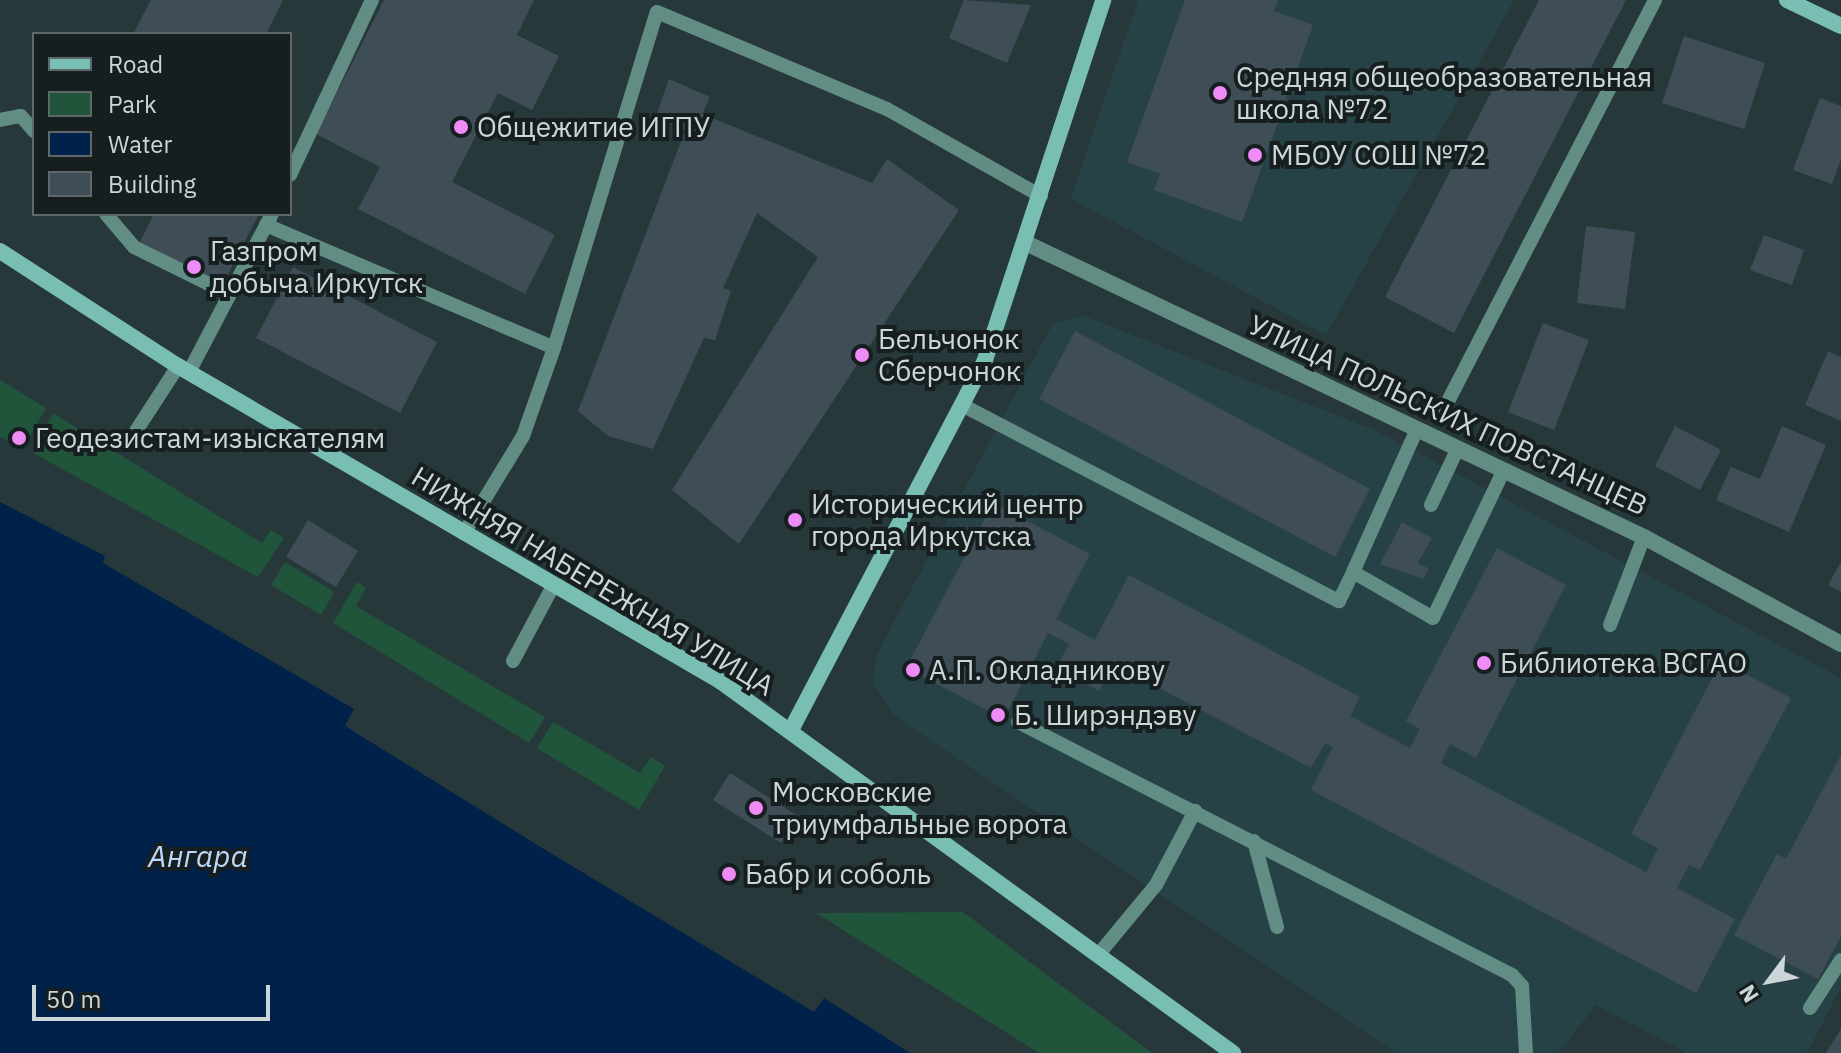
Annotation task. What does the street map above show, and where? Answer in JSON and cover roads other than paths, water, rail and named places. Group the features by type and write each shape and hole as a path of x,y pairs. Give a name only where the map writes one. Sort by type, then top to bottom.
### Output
{"main road":[{"path":"791,730 962,405 1028,244 1103,0"},
{"path":"1787,0 1841,26"},
{"name":"НИЖНЯЯ НАБЕРЕЖНАЯ УЛИЦА","path":"0,251 184,369 791,730 1233,1053"}],"street":[{"name":"УЛИЦА ПОЛЬСКИХ ПОВСТАНЦЕВ","path":"1028,244 1644,537 1841,644"}],"lane":[{"path":"292,171 372,0"},
{"path":"1444,409 1655,0"},
{"path":"464,533 523,436 554,348 657,12 887,109 1041,196"},
{"path":"0,120 21,116 32,129"},
{"path":"108,216 134,247 229,294"},
{"path":"136,431 184,369 269,220 554,348"},
{"path":"962,405 1339,601 1417,429"},
{"path":"1431,505 1458,448"},
{"path":"1353,572 1433,618 1504,470"},
{"path":"1610,625 1644,537"},
{"path":"513,661 553,586"},
{"path":"1018,722 1512,975 1522,986 1526,1053"},
{"path":"1098,955 1156,885 1195,811"},
{"path":"1254,841 1277,927"},
{"path":"1810,1008 1841,960"}],"water":[{"name":"Ангара","path":"0,502 105,556 103,563 354,709 345,726 544,849 814,1012 824,998 910,1053 0,1053"}],"place":[{"name":"Средняя общеобразовательная школа №72","path":"1220,93"},
{"name":"Общежитие ИГПУ","path":"461,127"},
{"name":"МБОУ СОШ №72","path":"1255,155"},
{"name":"Газпром добыча Иркутск","path":"194,267"},
{"name":"Бельчонок Сберчонок","path":"862,355"},
{"name":"Геодезистам-изыскателям","path":"19,438"},
{"name":"Исторический центр города Иркутска","path":"795,520"},
{"name":"Библиотека ВСГАО","path":"1484,663"},
{"name":"А.П. Окладникову","path":"913,670"},
{"name":"Б. Ширэндэву","path":"998,715"},
{"name":"Московские триумфальные ворота","path":"756,808"},
{"name":"Бабр и соболь","path":"729,874"}]}
